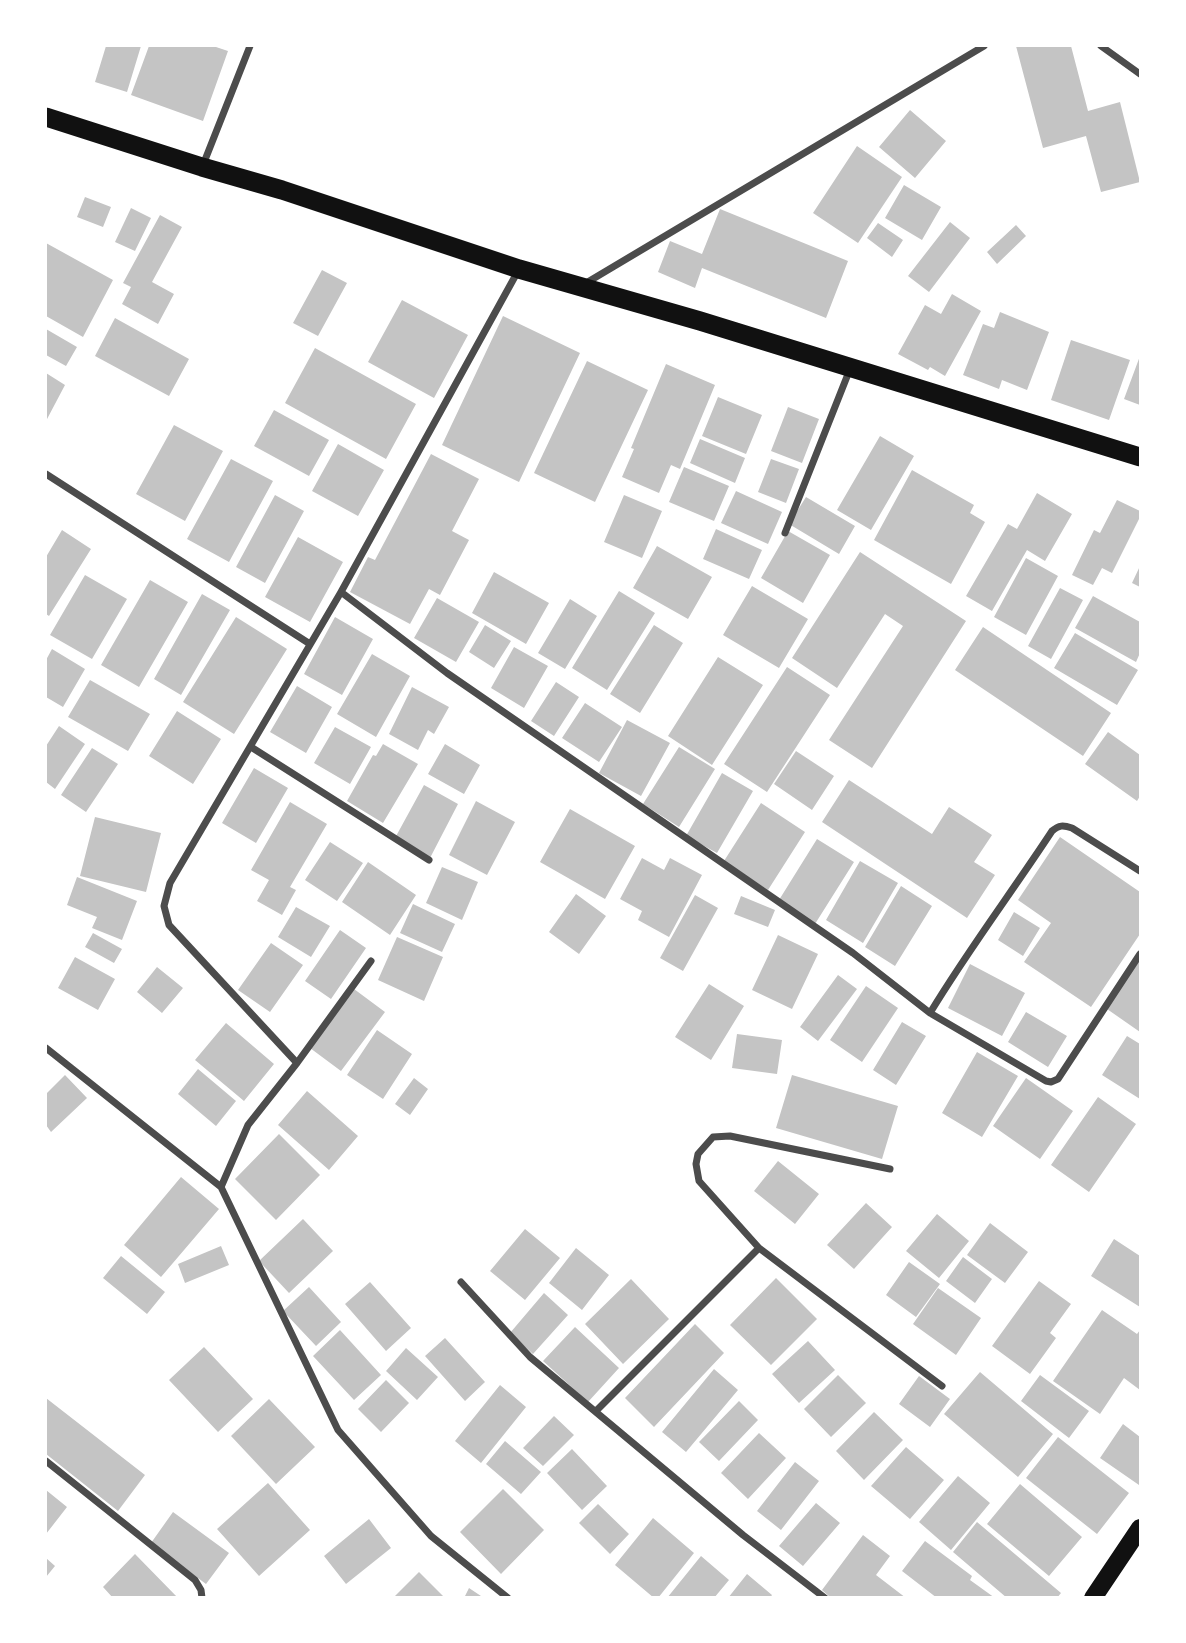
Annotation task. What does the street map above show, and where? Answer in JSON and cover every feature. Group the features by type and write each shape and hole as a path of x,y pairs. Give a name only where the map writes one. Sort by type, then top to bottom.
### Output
{"highway":[{"path":"47,121 282,190 519,269 700,321 1140,457"}],"main road":[{"path":"1093,1598 1140,1528"}],"street":[{"path":"202,167 250,46"},
{"path":"579,287 984,46"},
{"path":"1101,46 1140,74"},
{"path":"297,1063 169,925 163,906 170,883 341,592 519,269"},
{"path":"785,533 850,368"},
{"path":"46,474 310,644"},
{"path":"341,592 447,673 853,953 930,1013 1046,1081 1054,1082 1058,1079 1140,954"},
{"path":"251,747 429,860"},
{"path":"930,1013 981,932 1004,904 1057,827 1062,825 1072,828 1140,871"},
{"path":"221,1187 248,1125 371,961"},
{"path":"46,1048 221,1187 338,1430 431,1536 508,1598"},
{"path":"890,1169 730,1136 713,1137 698,1154 696,1164 699,1181 759,1248 942,1386"},
{"path":"596,1411 759,1248"},
{"path":"461,1282 530,1357 743,1535 825,1598"},
{"path":"46,1461 195,1580 202,1598"}],"building":[{"path":"106,46 141,46 127,92 95,82"},
{"path":"149,46 213,46 228,51 203,121 131,95"},
{"path":"1016,46 1071,46 1088,111 1120,102 1140,182 1101,192 1086,136 1043,148"},
{"path":"910,110 946,141 915,178 879,147"},
{"path":"857,146 902,177 858,243 813,213"},
{"path":"904,185 941,207 922,240 885,218"},
{"path":"85,197 111,207 103,227 77,217"},
{"path":"131,208 151,218 135,251 115,242"},
{"path":"720,209 848,261 826,318 702,268 695,288 658,272 670,241 702,254"},
{"path":"160,215 182,227 152,282 174,294 158,324 122,304 131,287 123,283"},
{"path":"950,222 970,238 929,292 908,276"},
{"path":"878,223 903,240 892,257 867,238"},
{"path":"1016,225 1026,236 997,264 987,252"},
{"path":"46,243 113,280 83,337 46,316"},
{"path":"322,270 347,283 318,336 293,323"},
{"path":"952,294 981,311 945,376 898,354 925,305 941,314"},
{"path":"402,300 468,335 434,398 368,362"},
{"path":"1000,312 1049,332 1027,390 1002,380 999,389 963,375 983,324 994,328"},
{"path":"503,316 580,353 519,482 442,445"},
{"path":"115,318 189,359 169,396 95,356"},
{"path":"46,329 77,347 66,366 46,355"},
{"path":"1071,340 1130,360 1109,420 1051,400"},
{"path":"315,348 416,404 386,459 285,403"},
{"path":"1140,356 1140,405 1124,399"},
{"path":"587,361 648,390 595,502 534,473"},
{"path":"666,364 715,385 680,469 671,465 659,493 622,477 634,449 631,448"},
{"path":"46,373 65,385 46,421"},
{"path":"718,397 762,415 746,454 702,436"},
{"path":"788,407 819,419 802,463 771,451"},
{"path":"274,410 329,440 309,476 254,446"},
{"path":"174,425 223,451 185,521 136,494"},
{"path":"880,436 914,456 871,530 837,510"},
{"path":"700,439 745,458 735,483 690,463"},
{"path":"338,444 384,470 358,516 312,491"},
{"path":"431,454 479,479 452,531 469,540 440,595 429,589 410,624 350,592 368,557 375,560"},
{"path":"231,459 273,481 229,562 187,539"},
{"path":"771,459 799,469 786,503 758,492"},
{"path":"684,467 729,486 714,521 669,502"},
{"path":"912,470 974,505 970,513 985,522 951,584 874,540"},
{"path":"736,491 782,512 768,544 721,523"},
{"path":"1037,493 1072,514 1045,561 1027,550 992,611 966,596 1008,524 1017,529"},
{"path":"275,495 304,511 265,583 236,567"},
{"path":"624,495 662,511 642,558 604,542"},
{"path":"806,497 855,526 839,554 789,524"},
{"path":"1117,500 1140,511 1140,517 1112,573 1102,568 1093,585 1072,575 1094,530 1100,533"},
{"path":"716,529 762,550 749,579 703,559"},
{"path":"62,530 91,549 49,616 46,614 46,557"},
{"path":"788,531 830,555 803,603 761,578"},
{"path":"298,537 343,562 310,622 265,597"},
{"path":"657,546 712,577 688,619 633,588"},
{"path":"860,552 966,621 872,768 829,740 903,626 885,614 837,688 792,658"},
{"path":"1026,558 1058,576 1026,635 994,617"},
{"path":"1140,566 1140,587 1132,583"},
{"path":"494,572 549,603 526,644 472,613"},
{"path":"85,575 127,599 92,659 50,635"},
{"path":"150,580 188,602 139,687 101,665"},
{"path":"752,586 808,619 779,668 723,635"},
{"path":"1060,588 1083,600 1051,659 1028,646"},
{"path":"619,591 655,613 607,690 572,668"},
{"path":"202,594 230,610 181,695 154,679"},
{"path":"1093,596 1140,622 1140,653 1136,662 1075,628"},
{"path":"437,598 479,622 456,662 414,638"},
{"path":"570,599 597,616 565,669 538,653"},
{"path":"236,617 287,649 234,734 183,702"},
{"path":"335,617 373,639 342,695 304,674"},
{"path":"485,625 511,641 494,668 469,652"},
{"path":"654,625 683,643 640,713 610,694"},
{"path":"983,627 1111,713 1083,756 955,670"},
{"path":"1075,633 1138,670 1117,705 1054,668"},
{"path":"514,647 548,666 524,708 491,688"},
{"path":"52,649 85,669 63,707 46,697 46,660"},
{"path":"372,654 410,676 376,737 337,714"},
{"path":"718,657 763,685 712,765 668,736"},
{"path":"787,667 830,695 767,792 724,764"},
{"path":"90,680 150,714 128,751 68,717"},
{"path":"556,682 579,697 554,736 531,721"},
{"path":"297,686 332,707 306,753 270,732"},
{"path":"412,687 449,707 434,734 428,730 418,750 389,734"},
{"path":"585,703 622,727 599,762 562,738"},
{"path":"177,711 221,739 193,784 149,756"},
{"path":"627,720 670,743 641,796 599,773"},
{"path":"59,726 85,744 55,789 46,782 46,746"},
{"path":"335,727 371,747 350,784 314,763"},
{"path":"1108,732 1140,755 1140,796 1137,801 1085,764"},
{"path":"383,744 418,764 383,823 347,801 373,755 376,756"},
{"path":"445,744 480,765 464,794 428,774"},
{"path":"679,747 715,769 679,827 643,804"},
{"path":"92,748 118,764 86,812 61,795"},
{"path":"796,751 834,776 812,810 774,784"},
{"path":"254,768 288,788 256,843 222,823"},
{"path":"722,773 753,791 717,853 686,836"},
{"path":"849,780 932,834 949,807 992,835 974,862 995,875 967,918 822,822"},
{"path":"424,785 458,804 430,858 395,838"},
{"path":"476,801 515,822 487,875 449,855"},
{"path":"290,802 327,824 290,887 296,890 282,915 257,901 269,880 251,870"},
{"path":"761,803 805,832 768,890 724,861"},
{"path":"570,809 635,846 605,899 540,862"},
{"path":"95,817 161,833 146,892 80,876"},
{"path":"1060,837 1140,892 1140,934 1091,1007 1024,962 1051,923 1018,900"},
{"path":"817,839 854,862 815,924 779,900"},
{"path":"330,842 363,863 337,901 305,880"},
{"path":"642,858 664,870 670,858 702,875 669,937 638,920 642,911 620,899"},
{"path":"860,861 898,883 863,943 826,920"},
{"path":"368,862 416,895 390,935 342,902"},
{"path":"442,867 478,882 462,920 426,903"},
{"path":"77,877 137,901 122,940 92,928 97,917 67,905"},
{"path":"901,886 932,906 895,966 865,947"},
{"path":"576,894 606,916 579,954 549,932"},
{"path":"695,895 718,908 683,971 660,958"},
{"path":"741,896 775,910 768,927 734,914"},
{"path":"413,904 455,924 442,952 400,933"},
{"path":"296,907 330,926 311,957 278,937"},
{"path":"1014,912 1040,928 1023,956 998,940"},
{"path":"340,930 366,948 331,999 305,981"},
{"path":"93,933 122,949 114,963 85,947"},
{"path":"778,935 818,954 792,1009 752,990"},
{"path":"397,937 443,957 424,1001 378,980"},
{"path":"271,943 303,965 270,1012 238,990"},
{"path":"75,957 115,979 98,1010 58,988"},
{"path":"1140,958 1140,1032 1107,1009"},
{"path":"970,964 1025,993 1002,1036 948,1008"},
{"path":"157,967 183,988 162,1013 137,992"},
{"path":"838,975 857,989 818,1041 800,1027"},
{"path":"709,984 744,1006 711,1060 675,1037"},
{"path":"866,986 898,1008 862,1062 830,1040"},
{"path":"354,989 385,1012 341,1071 310,1048"},
{"path":"1026,1012 1067,1036 1048,1067 1008,1042"},
{"path":"902,1022 926,1036 896,1085 873,1070"},
{"path":"226,1023 274,1064 244,1101 195,1060"},
{"path":"377,1030 412,1054 383,1099 347,1075"},
{"path":"737,1034 782,1040 777,1074 732,1068"},
{"path":"1127,1036 1140,1044 1140,1099 1102,1075"},
{"path":"977,1052 1018,1076 982,1137 942,1113"},
{"path":"198,1069 236,1101 216,1126 178,1094"},
{"path":"65,1075 87,1098 51,1132 46,1125 46,1094"},
{"path":"792,1075 898,1106 882,1159 776,1128"},
{"path":"414,1078 428,1089 410,1115 395,1104"},
{"path":"1026,1078 1073,1111 1040,1159 993,1126"},
{"path":"307,1091 358,1136 329,1170 278,1125"},
{"path":"1098,1097 1136,1124 1089,1192 1051,1165"},
{"path":"279,1134 320,1175 276,1220 235,1179"},
{"path":"778,1161 819,1194 795,1224 754,1191"},
{"path":"181,1177 219,1209 161,1277 124,1245"},
{"path":"866,1203 892,1227 854,1269 827,1245"},
{"path":"937,1214 969,1241 939,1278 906,1251"},
{"path":"303,1219 333,1251 289,1293 259,1261"},
{"path":"990,1223 1028,1252 1005,1283 967,1255"},
{"path":"525,1229 560,1258 525,1300 490,1271"},
{"path":"1114,1239 1140,1256 1140,1307 1091,1276"},
{"path":"221,1246 229,1265 185,1283 178,1264"},
{"path":"576,1248 609,1275 582,1310 549,1283"},
{"path":"121,1256 165,1292 147,1314 103,1278"},
{"path":"963,1257 992,1279 975,1303 946,1281"},
{"path":"909,1262 940,1284 916,1317 886,1295"},
{"path":"776,1278 817,1319 771,1365 730,1325"},
{"path":"631,1279 669,1319 623,1364 585,1324"},
{"path":"1039,1281 1071,1304 1050,1333 1056,1338 1030,1374 992,1346"},
{"path":"370,1282 411,1328 386,1351 345,1304"},
{"path":"309,1287 341,1322 316,1346 283,1311"},
{"path":"938,1288 981,1318 956,1355 913,1324"},
{"path":"544,1293 568,1315 533,1354 510,1333"},
{"path":"1102,1310 1137,1334 1140,1330 1140,1390 1124,1378 1100,1414 1053,1381"},
{"path":"695,1324 724,1353 654,1427 625,1398"},
{"path":"575,1327 619,1368 588,1402 543,1361"},
{"path":"340,1330 381,1375 354,1400 313,1356"},
{"path":"445,1338 485,1382 465,1401 425,1356"},
{"path":"808,1341 835,1370 799,1403 772,1374"},
{"path":"204,1347 253,1399 218,1432 169,1380"},
{"path":"406,1348 438,1377 417,1400 386,1371"},
{"path":"714,1369 738,1390 686,1452 662,1432"},
{"path":"980,1372 1053,1434 1018,1477 944,1414"},
{"path":"838,1375 866,1403 831,1437 804,1409"},
{"path":"1040,1375 1089,1411 1069,1438 1021,1401"},
{"path":"919,1376 950,1399 930,1427 899,1404"},
{"path":"386,1380 409,1403 381,1432 358,1409"},
{"path":"500,1385 526,1407 481,1463 455,1441"},
{"path":"46,1398 145,1475 118,1511 46,1454"},
{"path":"269,1399 315,1447 276,1484 231,1436"},
{"path":"739,1401 758,1420 719,1461 699,1442"},
{"path":"874,1412 903,1440 864,1480 836,1451"},
{"path":"554,1416 574,1435 543,1466 523,1448"},
{"path":"1123,1424 1140,1437 1139,1485 1100,1458"},
{"path":"759,1433 786,1458 748,1499 721,1473"},
{"path":"1058,1437 1129,1493 1097,1534 1026,1478"},
{"path":"505,1441 541,1472 521,1494 486,1464"},
{"path":"906,1447 944,1480 910,1519 871,1486"},
{"path":"572,1449 607,1486 582,1510 547,1473"},
{"path":"795,1462 819,1481 781,1530 757,1511"},
{"path":"958,1476 990,1503 951,1550 919,1522"},
{"path":"268,1483 310,1530 259,1576 217,1529"},
{"path":"1020,1484 1082,1537 1049,1576 987,1524"},
{"path":"503,1489 544,1530 501,1574 460,1532"},
{"path":"46,1490 67,1507 46,1534"},
{"path":"816,1503 840,1523 803,1566 779,1546"},
{"path":"598,1504 629,1534 610,1554 579,1523"},
{"path":"173,1512 229,1553 206,1584 151,1543"},
{"path":"653,1518 694,1553 658,1598 654,1598 615,1565"},
{"path":"369,1519 391,1548 346,1584 324,1556"},
{"path":"977,1522 1061,1593 1057,1598 1007,1598 953,1552"},
{"path":"863,1535 890,1556 876,1575 906,1598 831,1598 822,1590"},
{"path":"925,1541 972,1576 970,1580 995,1598 937,1598 902,1571"},
{"path":"135,1554 178,1598 113,1598 103,1587"},
{"path":"701,1556 729,1580 714,1598 667,1598"},
{"path":"46,1558 55,1566 46,1577"},
{"path":"419,1572 445,1598 393,1598"},
{"path":"747,1574 772,1595 770,1598 728,1598"},
{"path":"469,1588 484,1598 464,1598"}]}
